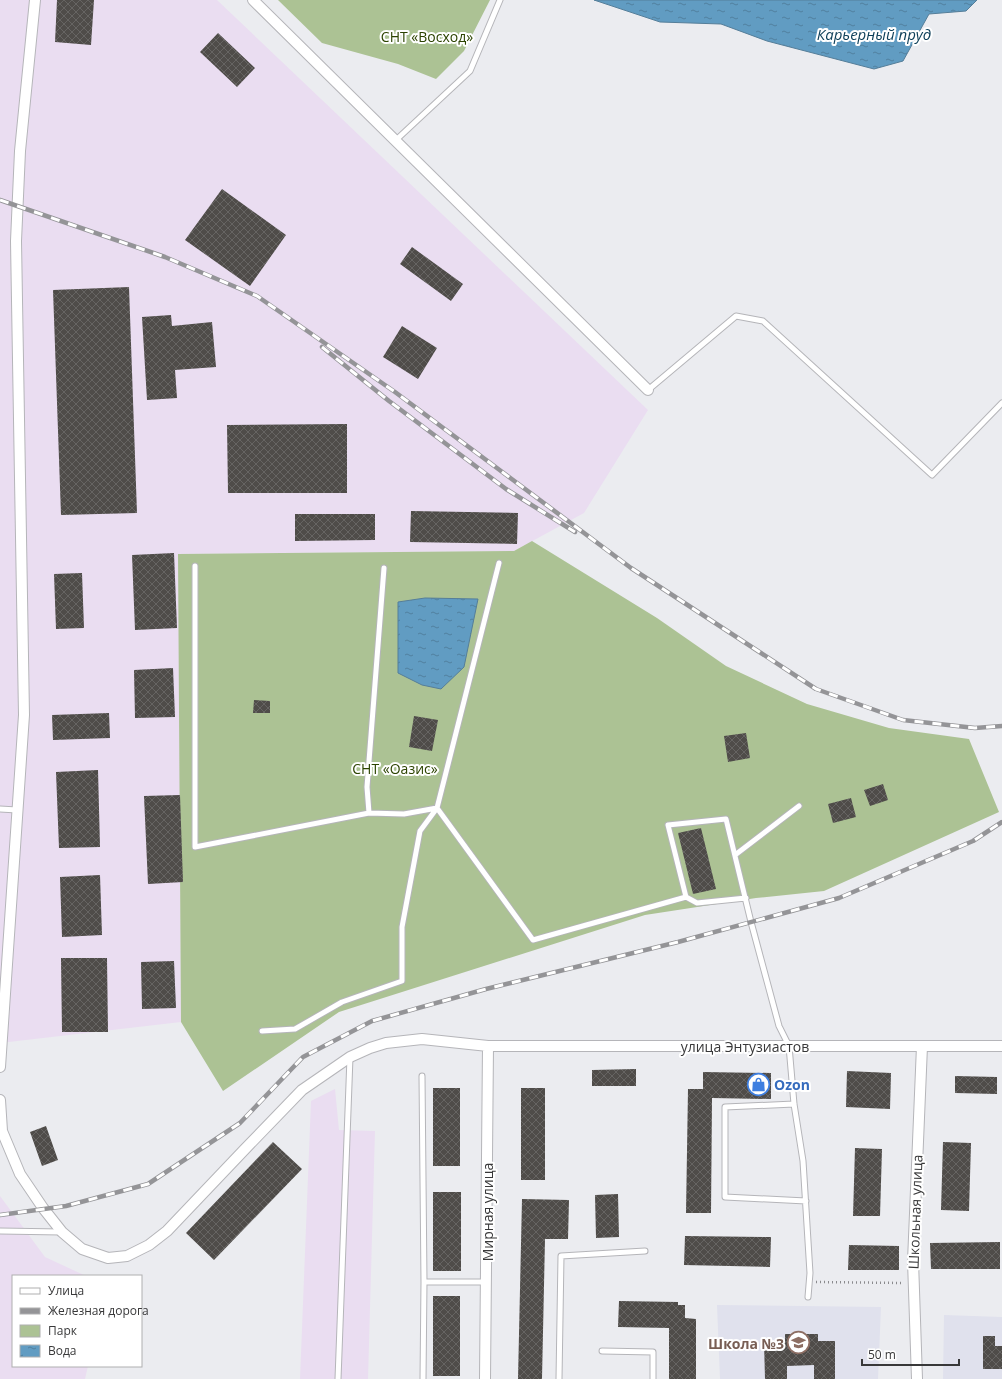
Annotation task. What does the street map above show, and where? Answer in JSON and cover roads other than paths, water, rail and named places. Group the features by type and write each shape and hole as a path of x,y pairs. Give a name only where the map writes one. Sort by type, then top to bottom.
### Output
{"street":[{"path":"0,1067 24,715 16,241 20,150 35,0"},
{"path":"253,0 648,390"},
{"name":"улица Энтузиастов","path":"0,1100 1,1131 20,1174 43,1208 62,1232 82,1249 108,1258 127,1256 149,1246 167,1231 302,1090 350,1057 386,1043 422,1039 488,1046 1002,1046"},
{"name":"Мирная улица","path":"486,1379 488,1046"},
{"name":"Школьная улица","path":"917,1379 913,1261 922,1046"}],"lane":[{"path":"396,140 470,71 499,0"},
{"path":"648,390 736,316 763,321 932,476 1002,404"},
{"path":"262,1031 295,1029 342,1002 402,981 402,928 420,831 437,808 499,563"},
{"path":"195,566 195,847 369,814 404,814 437,808"},
{"path":"369,814 367,787 384,568"},
{"path":"735,855 800,806"},
{"path":"437,808 533,940 686,897 697,903 746,898"},
{"path":"0,809 17,810"},
{"path":"686,897 668,825 726,819 779,1026 789,1046 794,1104 804,1161 809,1282 808,1297"},
{"path":"338,1379 350,1057"},
{"path":"422,1076 424,1282 423,1379"},
{"path":"794,1104 725,1107 725,1197 806,1201"},
{"path":"0,1231 62,1232"},
{"path":"559,1379 561,1256 645,1251"},
{"path":"424,1282 486,1282"},
{"path":"602,1351 653,1352 653,1379"}],"water":[{"name":"Карьерный пруд","path":"594,0 977,0 966,11 929,14 903,61 874,69 767,41 721,24 660,22"},
{"path":"425,598 478,599 464,667 441,689 422,685 398,673 398,602"}],"railway":[{"path":"0,200 165,257 257,296 395,392 631,568 816,689 903,720 975,728 1002,726"},
{"path":"322,347 389,401 506,489 575,532"},
{"path":"0,1215 66,1206 148,1184 240,1123 303,1057 372,1021 486,989 678,942 839,898 973,841 1002,822"}],"place":[{"name":"Ozon","path":"759,1084"},
{"name":"Школа №3","path":"799,1343"}],"park label":[{"name":"СНТ «Восход»","path":"427,36"},
{"name":"СНТ «Оазис»","path":"395,768"}]}
